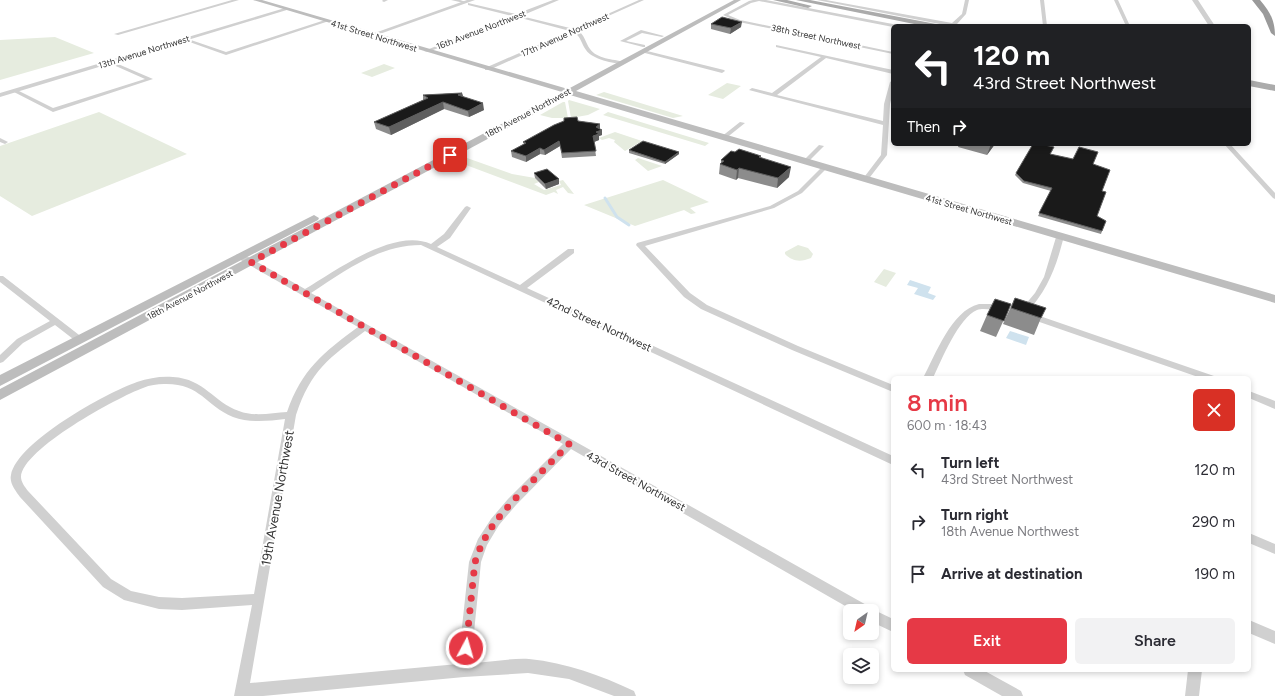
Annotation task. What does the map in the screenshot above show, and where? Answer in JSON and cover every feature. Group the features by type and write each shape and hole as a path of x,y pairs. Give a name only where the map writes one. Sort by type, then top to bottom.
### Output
{"highway":[{"path":"1256,0 1267,14 1275,33"}],"main road":[{"name":"41st Street Northwest","path":"256,0 563,92 1275,299"},
{"name":"18th Avenue Northwest","path":"643,49 662,36 727,0"},
{"name":"18th Avenue Northwest","path":"0,381 366,199 643,49 738,0"},
{"path":"776,0 902,24"},
{"path":"799,0 925,24"},
{"path":"1251,83 1275,88"},
{"path":"1251,88 1275,92"},
{"name":"18th Avenue Northwest","path":"0,395 246,259"},
{"path":"28,380 38,369 71,349 80,340"}],"street":[{"path":"116,34 237,0"},
{"path":"453,0 468,2 573,30 582,36 587,47 593,54 619,62"},
{"name":"16th Avenue Northwest","path":"426,51 520,16 557,0"},
{"name":"17th Avenue Northwest","path":"490,70 573,30 642,0"},
{"path":"819,0 947,24"},
{"path":"953,24 964,14 967,0"},
{"path":"1042,0 1045,24"},
{"path":"1116,0 1127,24"},
{"path":"1195,0 1211,24"},
{"name":"38th Street Northwest","path":"765,1 751,1 726,15 739,21 891,53"},
{"path":"765,1 891,25"},
{"path":"372,35 468,2"},
{"name":"13th Avenue Northwest","path":"0,95 287,9"},
{"path":"186,40 226,54 327,21"},
{"path":"662,36 641,31 622,41 643,49 722,71"},
{"path":"778,46 891,72"},
{"path":"773,95 825,57"},
{"path":"15,91 53,110 150,79 111,62"},
{"path":"865,180 884,155 887,104 891,89"},
{"path":"752,90 886,124"},
{"path":"723,138 742,123"},
{"path":"804,162 821,146"},
{"path":"1229,146 1275,197"},
{"path":"824,168 800,192 772,207 640,245 687,295 704,307 795,348 891,387"},
{"path":"432,247 447,236 467,208"},
{"path":"1016,312 1045,287 1052,268 1060,236"},
{"name":"42nd Street Northwest","path":"305,293 382,248 410,242 432,247 891,460"},
{"path":"522,288 571,251"},
{"name":"43rd Street Northwest","path":"246,259 569,444 854,604"},
{"path":"0,278 80,340"},
{"path":"0,288 8,285"},
{"path":"929,376 956,327 968,313 976,308 986,307 1016,312 1205,376"},
{"path":"0,360 23,339 56,321"},
{"name":"19th Avenue Northwest","path":"242,693 291,415 302,384 315,366 364,327"},
{"path":"259,599 182,604 159,603 128,596 106,583 24,494 18,484 16,474 20,466 29,455 52,435 113,397 149,383 169,380 186,382 196,386 235,414 248,417 291,415"},
{"path":"1251,395 1275,405"},
{"path":"464,670 475,562 482,543 495,522 512,502 569,444"},
{"path":"1251,539 1275,549"},
{"path":"879,618 891,625"},
{"path":"1251,627 1275,638"},
{"path":"242,693 464,670 528,666 568,672 610,687 629,696"},
{"path":"974,672 1016,696"},
{"path":"1192,696 1195,672"}],"shaded area":[{"path":"55,37 94,53 0,80 0,40"},
{"path":"384,64 395,68 372,77 361,73"},
{"path":"727,83 741,86 723,99 708,95"},
{"path":"604,92 683,116 673,118 596,95"},
{"path":"569,100 600,109 588,115 571,118"},
{"path":"565,102 568,118 552,118 540,115"},
{"path":"99,112 187,154 32,216 0,196 0,146"},
{"path":"608,112 709,143 705,146 603,115"},
{"path":"615,132 642,141 625,151 614,142 615,140 609,138 602,140 599,138"},
{"path":"467,158 512,174 535,178 539,182 534,184 544,190 561,185 559,181 563,180 574,194 568,193 563,187 556,190 558,194 554,192 546,195 458,162"},
{"path":"638,158 662,166 648,171 635,160"},
{"path":"663,180 709,202 690,208 696,213 691,214 684,210 635,226 584,205"},
{"path":"798,245 808,248 813,254 811,258 794,260 785,254 785,252"},
{"path":"884,269 896,273 886,287 874,282"}],"water":[{"path":"910,280 931,287 928,293 936,296 933,300 914,294 918,288 907,285"},
{"path":"1010,331 1029,337 1026,345 1006,338"}],"building":[{"path":"722,17 742,22 731,28 711,24"},
{"path":"462,93 458,95 483,103 468,111 443,102 389,127 374,122 428,98 423,95"},
{"path":"577,117 578,121 600,124 596,127 602,130 596,132 599,134 593,136 596,151 562,153 559,141 544,150 540,148 526,156 511,151 526,143 523,142 564,121 564,118"},
{"path":"643,141 679,152 665,162 629,150"},
{"path":"1032,146 1054,147 1050,154 1073,159 1079,147 1098,152 1093,164 1110,170 1102,191 1106,192 1097,216 1106,221 1102,231 1039,213 1052,188 1024,181 1016,173"},
{"path":"739,149 791,167 778,178 739,168 737,170 720,164 724,161 721,160 731,151 735,152"},
{"path":"547,169 559,179 545,184 534,173"},
{"path":"1015,298 1046,308 1041,318 1011,308"},
{"path":"995,299 1011,304 1004,321 987,315"}],"waterway":[{"path":"605,198 617,217 629,225"}],"route":[{"path":"450,155 251,262 569,444 512,502 495,522 482,543 475,562 466,648"}]}
